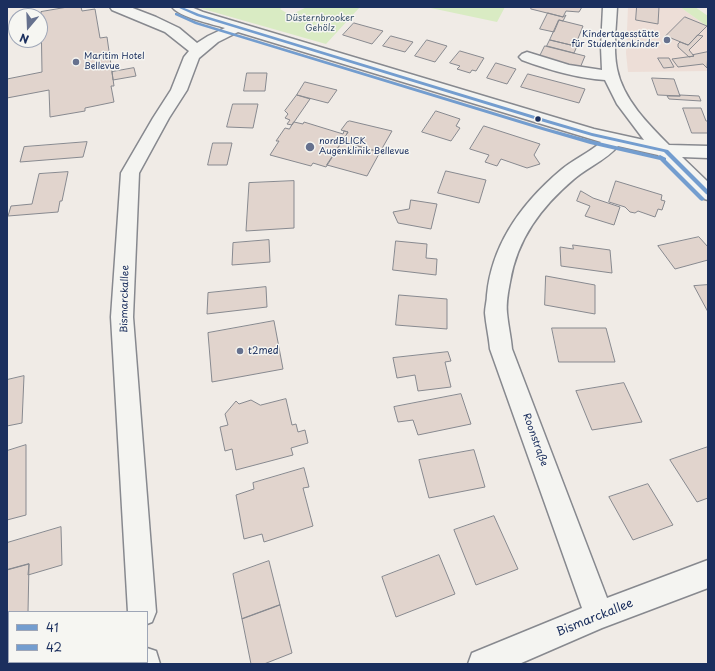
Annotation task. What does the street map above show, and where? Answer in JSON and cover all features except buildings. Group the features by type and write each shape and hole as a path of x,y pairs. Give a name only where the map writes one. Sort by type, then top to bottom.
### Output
{"street":[{"path":"117,7 169,28 181,36 190,46 198,50"},
{"path":"179,7 198,15 546,121 666,151 708,152"},
{"path":"610,7 608,48 612,76 620,95 636,122 708,193"},
{"name":"Bismarckallee","path":"142,611 122,317 130,173 161,118 179,90 192,57 198,50 213,39 237,27"},
{"path":"527,57 558,68 593,75 612,76"},
{"name":"Roonstraße","path":"599,615 501,349 496,311 500,276 511,240 525,218 544,195 569,172 602,150 614,139"},
{"name":"Bismarckallee","path":"483,664 599,615 708,574"}],"shaded area":[{"name":"Kindertagesstätte für Studentenkinder","path":"628,7 680,7 708,27 708,71 628,72 626,53"}],"green space":[{"name":"Düsternbrooker Gehölz","path":"196,7 283,7 280,9 290,15 307,7 360,7 326,44"},
{"path":"426,7 505,7 497,22"},
{"path":"680,7 695,7 708,16 708,27"}],"transit line":[{"name":"41","path":"179,7 198,15 546,121 592,134 666,151"},
{"name":"42","path":"176,14 196,23 544,129 590,142 664,159"},
{"name":"41","path":"666,151 708,193"},
{"name":"42","path":"660,157 702,199"}],"place":[{"name":"Kindertagesstätte für Studentenkinder","path":"667,40"},
{"name":"Maritim Hotel Bellevue","path":"76,62"},
{"name":"nordBLICK Augenklinik Bellevue","path":"310,147"},
{"name":"t2med","path":"240,351"}]}
